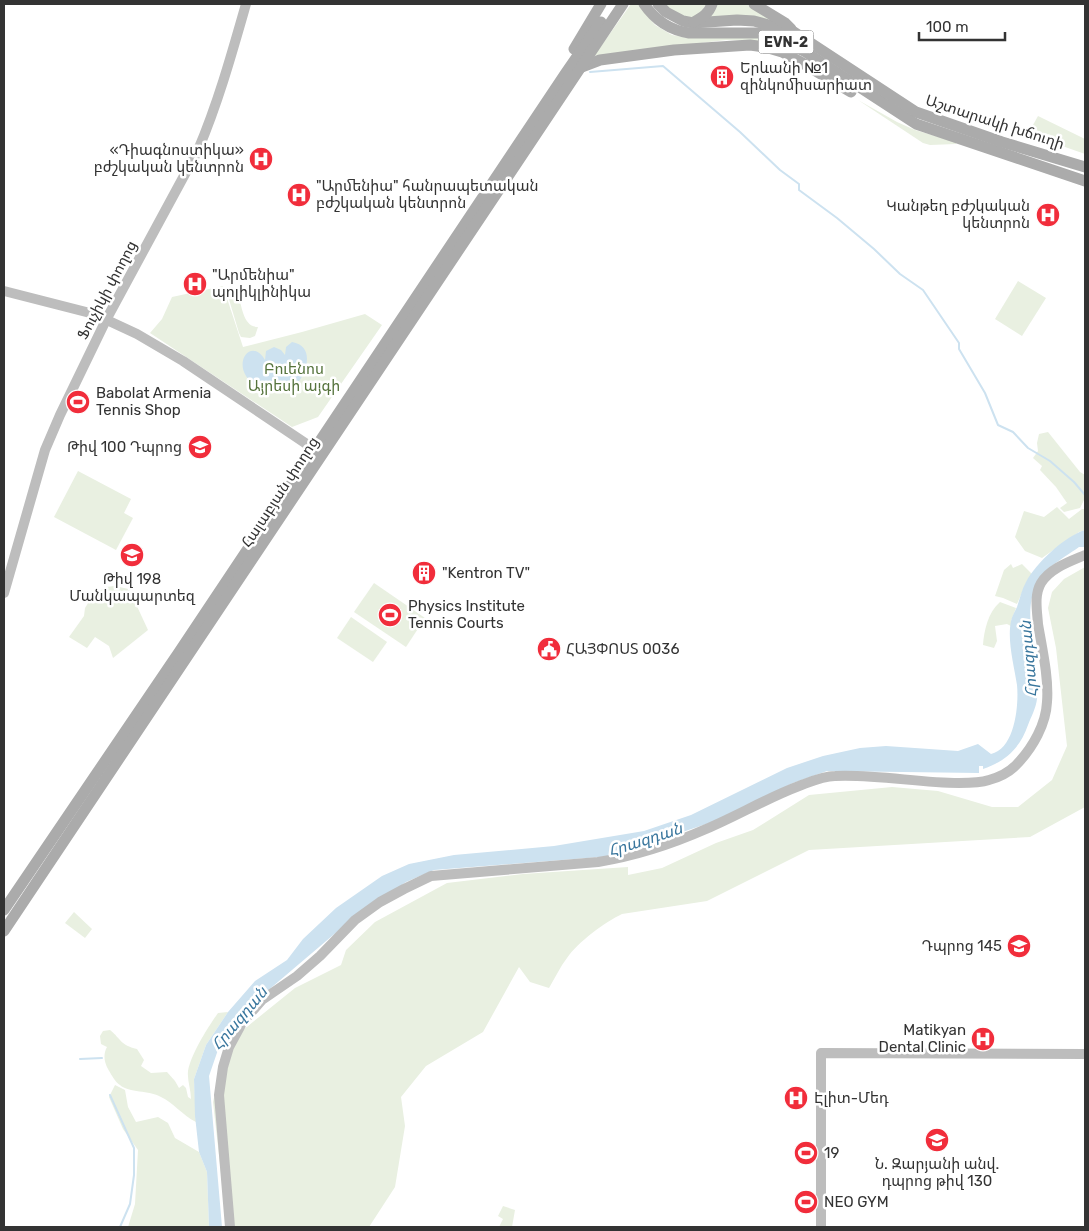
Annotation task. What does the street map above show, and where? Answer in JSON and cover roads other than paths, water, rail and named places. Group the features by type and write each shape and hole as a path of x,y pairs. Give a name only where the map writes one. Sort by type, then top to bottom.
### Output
{"main road":[{"path":"571,69 601,4"},
{"path":"571,69 615,4"},
{"path":"571,69 623,4"},
{"name":"Աշտարակի խճուղի","path":"644,4 661,23 681,32 762,33 785,42 804,51 916,124 1044,168"},
{"name":"Աշտարակի խճուղի","path":"658,4 675,18 693,23 737,20 754,21 794,32 916,112 1002,142 1084,167"},
{"path":"693,23 710,10 712,4"},
{"path":"754,4 767,9 794,32"},
{"path":"571,69 600,60 674,50 731,46 765,47 782,52 799,61 881,111 916,124"},
{"name":"Հալաբյան փողոց","path":"4,932 29,883 571,69"},
{"path":"998,153 996,147 1002,142"},
{"path":"1044,168 1085,181"},
{"path":"1044,168 1063,180 1085,189"},
{"name":"Հալաբյան փողոց","path":"4,910 29,883"}],"street":[{"name":"Ֆուչիկի փողոց","path":"4,593 45,450 63,408 107,320 202,141 218,98 246,4"},
{"path":"4,292 107,320 137,335 317,453"},
{"path":"230,1227 219,1095 223,1067 230,1048 242,1024 262,1000 297,976 320,956 355,920 380,902 431,876 598,862 624,858 706,829 781,793 811,781 833,776 889,777 947,783 977,783 1003,774 1018,763 1037,738 1047,703 1045,670 1036,608 1037,593 1041,582 1060,566 1085,555"},
{"path":"821,1227 821,1053 1085,1054"}],"water":[{"path":"292,342 305,349 307,355 307,362 302,377 293,388 279,387 267,395 246,376 243,369 244,357 247,353 255,351 265,360 266,351 274,347 281,350 285,355 286,347"},
{"name":"Հրազդան","path":"1085,530 1085,547 1079,547 1049,568 1042,575 1035,589 1031,603 1030,619 1038,684 1037,699 1025,733 1011,753 991,766 983,769 983,766 979,766 979,773 827,771 793,783 712,822 612,856 434,870 406,882 352,919 272,987 240,1019 220,1044 209,1076 222,1227 209,1227 207,1172 199,1152 195,1116 194,1079 206,1045 228,1012 255,981 287,960 303,939 336,908 382,876 409,864 454,855 554,846 644,831 691,815 787,768 823,756 860,748 886,746 958,751 978,744 991,754 999,750 1010,735 1016,714 1017,685 1010,645 1010,629 1011,619 1023,588 1037,567 1052,551 1069,538"}],"waterway":[{"path":"590,72 663,66 740,132 780,170 799,184 799,190 837,218 900,274 923,290 959,343 959,349 985,393 998,425 1013,432 1028,448 1050,461 1074,482 1085,495"},
{"path":"80,1059 102,1058"},
{"path":"110,1095 134,1148 134,1175 130,1204 120,1227"}],"place":[{"name":"Երևանի №1 զինկոմիսարիատ","path":"722,77"},
{"name":"«Դիագնոստիկա» բժշկական կենտրոն","path":"261,159"},
{"name":"\"Արմենիա\" հանրապետական բժշկական կենտրոն","path":"299,195"},
{"name":"Կանթեղ բժշկական կենտրոն","path":"1048,215"},
{"name":"\"Արմենիա\" պոլիկլինիկա","path":"195,284"},
{"name":"Babolat Armenia Tennis Shop","path":"78,402"},
{"name":"Թիվ 100 Դպրոց","path":"200,447"},
{"name":"Թիվ 198 Մանկապարտեզ","path":"132,555"},
{"name":"\"Kentron TV\"","path":"424,573"},
{"name":"Physics Institute Tennis Courts","path":"390,615"},
{"name":"ՀԱՅՓՈՍՏ 0036","path":"549,649"},
{"name":"Դպրոց 145","path":"1019,946"},
{"name":"Matikyan Dental Clinic","path":"983,1039"},
{"name":"Էլիտ-Մեդ","path":"796,1098"},
{"name":"Ն. Զարյանի անվ. դպրոց թիվ 130","path":"937,1140"},
{"name":"19","path":"806,1153"},
{"name":"NEO GYM","path":"806,1202"}],"park label":[{"name":"Բուենոս Այրեսի այգի","path":"294,378"}]}
